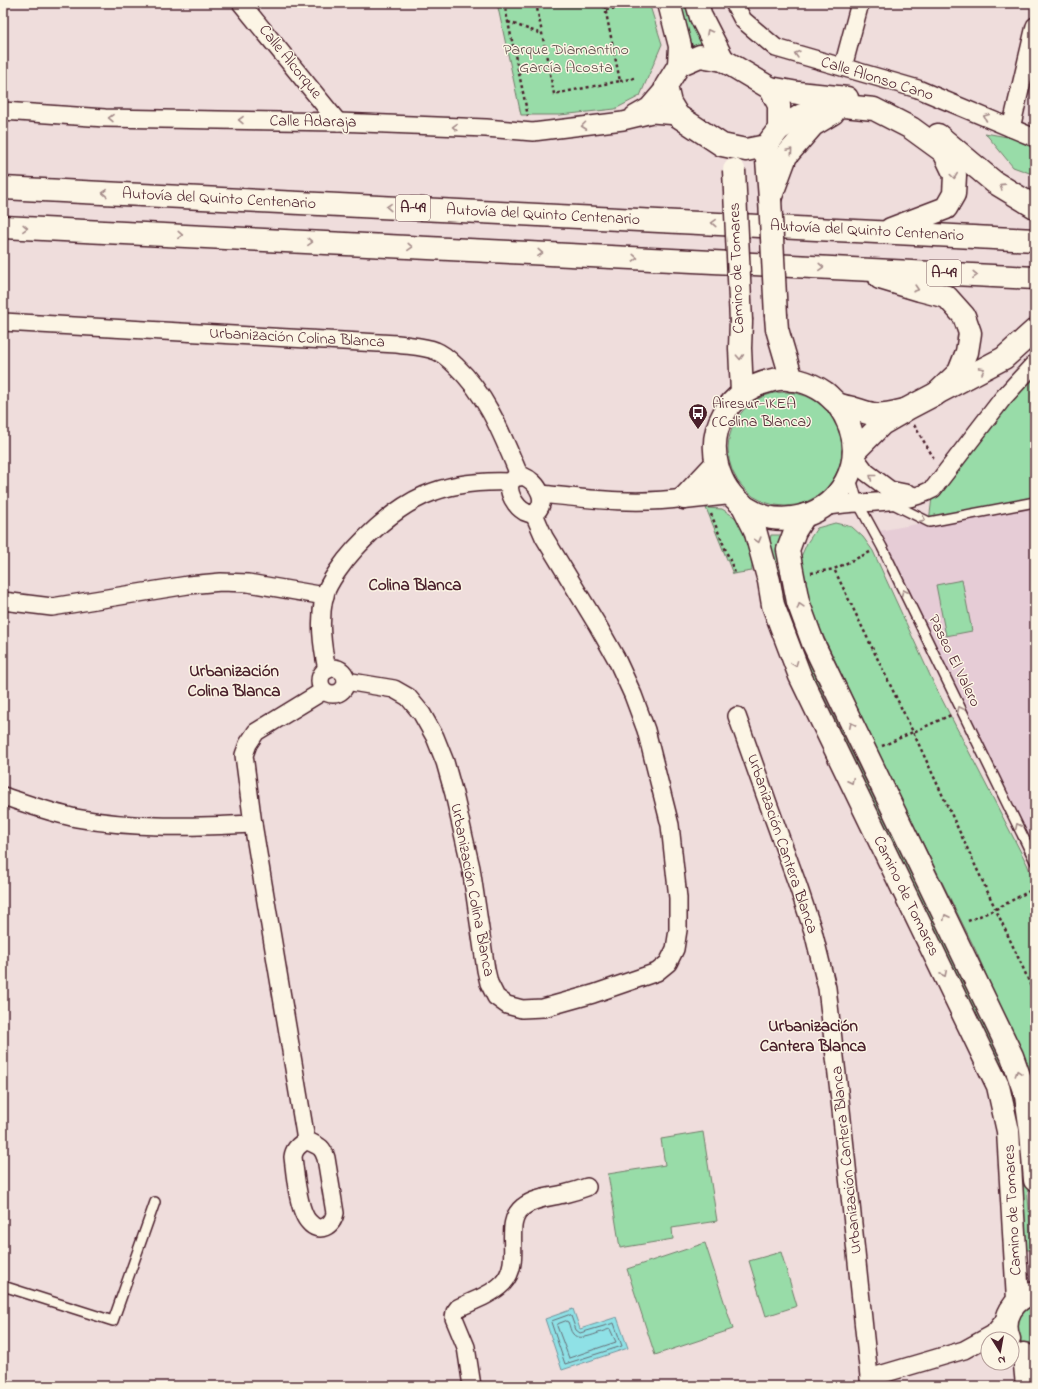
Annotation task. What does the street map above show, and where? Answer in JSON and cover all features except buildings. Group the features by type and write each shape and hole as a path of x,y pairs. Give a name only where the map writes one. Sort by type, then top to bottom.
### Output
{"main road":[{"path":"669,3 680,46 679,65 666,86 670,102 678,116 722,145 746,150 766,146 779,129 802,116 822,109 844,106 874,109 911,128 944,152 955,175 954,194 946,208 884,232"},
{"path":"696,3 701,17 723,60"},
{"path":"679,65 700,56 723,60 770,88 798,93 878,101 900,112 943,138 994,182 1035,207"},
{"path":"770,88 779,105 779,129"},
{"path":"770,199 786,156 813,125 844,106"},
{"name":"Camino de Tomares","path":"722,145 734,170 741,322 740,348 742,393"},
{"path":"766,146 777,329 792,380"},
{"name":"Autovía del Quinto Centenario","path":"3,188 1035,240"},
{"name":"A-49","path":"3,227 1035,278"},
{"path":"852,269 947,297 964,316 970,333 967,352 959,372 935,396"},
{"path":"853,460 853,439 851,426 846,415 838,404 825,392 810,384 792,380 775,380 758,384 742,393 726,410 717,430 714,442 716,464 721,479 736,498 758,514 777,518 796,518 814,511 830,502 839,492 853,460 882,424 1004,358 1035,330"},
{"path":"838,404 874,414 906,410"},
{"path":"684,498 716,464"},
{"path":"684,498 736,498"},
{"name":"Camino de Tomares","path":"736,498 755,530 769,580 773,605 800,676 998,1086 1008,1131 1020,1303 1006,1325 1009,1331"},
{"name":"Camino de Tomares","path":"814,511 795,531 788,550 798,602 813,644 1012,1056 1023,1089 1031,1131 1035,1180"},
{"path":"1020,1357 1027,1386"}],"street":[{"name":"Calle Alcorque","path":"241,3 338,122"},
{"name":"Calle Alonso Cano","path":"734,3 743,20 776,48 918,89 1035,138"},
{"path":"843,67 860,3"},
{"path":"1011,128 1035,26"},
{"path":"623,121 648,107 666,86"},
{"name":"Calle Adaraja","path":"3,111 105,118 338,122 486,128 533,132 623,121 652,114 678,116"},
{"name":"Urbanización Colina Blanca","path":"3,322 397,344 437,351 450,360 465,374 480,393 494,415 515,479"},
{"path":"814,511 858,503 888,502 920,496 933,489 1003,398 1035,363"},
{"path":"853,460 890,490 920,496"},
{"path":"327,670 321,635 324,596 348,556 371,531 387,517 406,504 436,490 457,484 515,479 523,476 536,484 541,494 542,503 540,510 534,514 525,512 517,506 512,497 510,489 515,479"},
{"path":"541,494 620,502 665,501 684,498"},
{"name":"Urbanización Colina Blanca","path":"346,681 394,689 408,697 422,714 435,737 445,762 454,794 475,890 486,970 489,983 496,996 507,1005 522,1009 543,1008 593,994 657,972 668,963 675,949 678,930 678,898 675,861 670,825 646,730 633,695 616,658 544,536 534,514"},
{"path":"3,601 52,607 66,606 188,585 221,582 248,583 324,596"},
{"path":"336,668 342,672 346,681 346,685 342,691 336,695 323,691 320,685 320,678 323,672 336,668"},
{"path":"306,1140 253,824 244,755 248,744 256,732 323,691"},
{"name":"Urbanización Cantera Blanca","path":"737,716 798,886 827,988 869,1382"},
{"path":"3,796 59,814 112,823 174,827 253,824"},
{"path":"472,1386 466,1347 454,1318 455,1312 458,1308 496,1289 504,1282 510,1273 514,1250 512,1225 516,1215 522,1208 528,1203 540,1199 566,1194 587,1187"},
{"path":"869,1382 964,1350 993,1334 1020,1303"},
{"path":"964,1350 980,1349"}],"lane":[{"name":"Paseo El Valero","path":"853,460 858,503 882,546 1035,861"},
{"path":"888,502 929,522 1035,502"},
{"path":"3,1286 113,1321 155,1202"}],"path":[{"path":"504,3 533,132"},
{"path":"536,3 554,94 634,78"},
{"path":"604,3 620,81"},
{"path":"606,10 638,4"},
{"path":"508,22 542,34"},
{"path":"906,410 944,475"},
{"path":"709,509 735,573"},
{"path":"794,577 834,569 882,546"},
{"path":"834,569 913,732 1035,996"},
{"path":"866,754 961,710"},
{"path":"951,928 996,909 1035,888"}],"shaded area":[{"path":"1035,502 1035,860 879,531"}],"green space":[{"name":"Parque Diamantino García Acosta","path":"497,3 649,3 662,44 640,96 615,109 560,115 521,115"},
{"path":"679,3 686,3 690,18 705,44 685,50"},
{"path":"985,133 1035,142 1035,175 1013,167"},
{"path":"1035,366 1035,502 929,522 933,489"},
{"path":"785,392 796,393 807,397 825,409 837,427 841,438 841,460 837,471 825,489 807,501 796,505 785,506 774,505 763,501 745,489 733,471 729,460 728,449 729,438 733,427 745,409 763,397 774,393"},
{"path":"706,508 722,509 746,527 752,571 733,574"},
{"path":"835,523 852,527 863,537 873,551 934,684 1027,864 1035,884 1035,1106 1028,1074 976,951 872,740 803,592 800,559 807,543 817,528"},
{"path":"771,535 782,535 778,552 781,574 776,575 770,540"},
{"path":"962,580 972,631 946,636 936,585"},
{"path":"784,591 795,629 825,698 1004,1063 1018,1104 1024,1143 1032,1250 1025,1250 1017,1147 821,704 779,592"},
{"path":"703,1132 717,1221 672,1228 673,1239 620,1248 608,1174 665,1165 661,1139"},
{"path":"705,1243 733,1329 655,1355 627,1269"},
{"path":"781,1252 797,1306 766,1316 749,1261"},
{"path":"1035,1302 1035,1349 1028,1347 1020,1340 1020,1331 1016,1331 1016,1328 1018,1314"}],"water":[{"path":"573,1309 580,1329 617,1317 628,1348 562,1370 545,1319"}],"place":[{"name":"Airesur-IKEA (Colina Blanca)","path":"698,430"}],"district":[{"name":"Colina Blanca","path":"415,585"},
{"name":"Urbanización Colina Blanca","path":"234,681"},
{"name":"Urbanización Cantera Blanca","path":"813,1036"}]}
